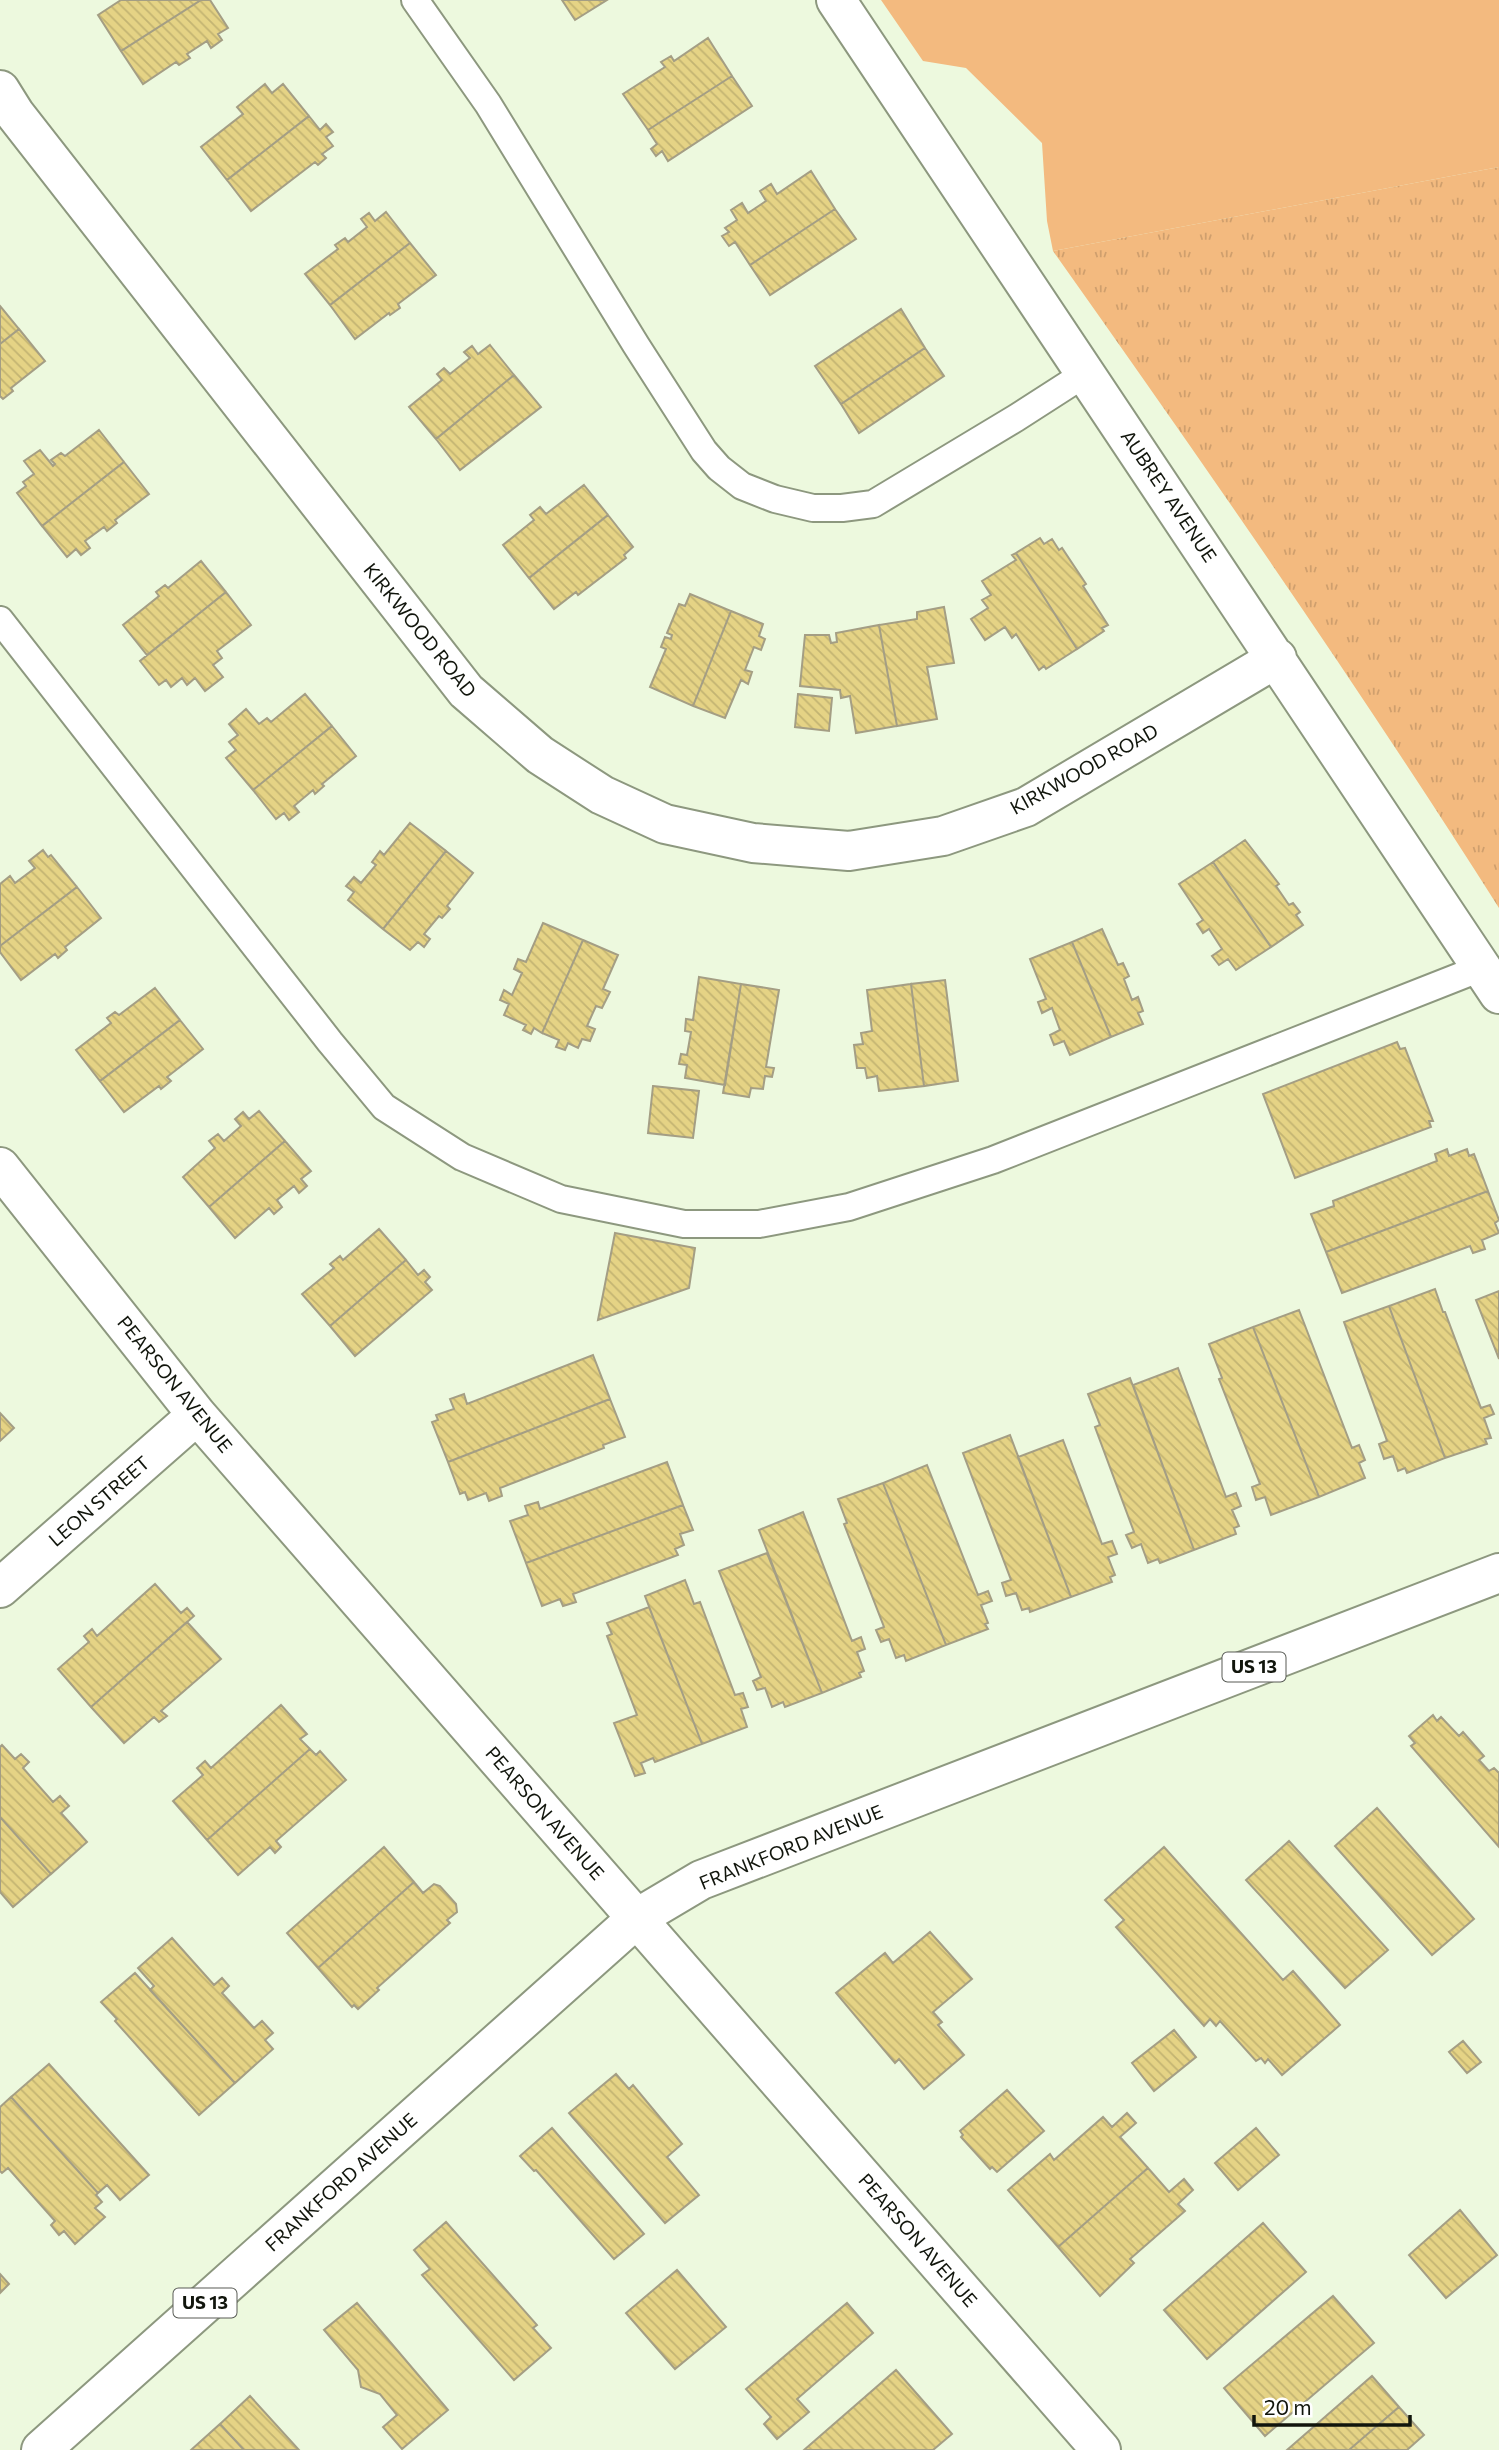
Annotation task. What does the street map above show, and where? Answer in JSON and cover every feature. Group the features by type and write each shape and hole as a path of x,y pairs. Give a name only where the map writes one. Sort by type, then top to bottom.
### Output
{"street":[{"name":"AUBREY AVENUE","path":"836,0 1490,981"},
{"name":"KIRKWOOD ROAD","path":"0,90 15,114 466,691 540,755 602,795 665,824 753,844 849,851 943,836 1026,807 1276,658"},
{"name":"PEARSON AVENUE","path":"0,1167 197,1415 637,1918 1083,2444"},
{"name":"LEON STREET","path":"0,1588 197,1415"},
{"name":"FRANKFORD AVENUE","path":"41,2450 637,1918 701,1881 1499,1573"}],"lane":[{"path":"415,0 488,104 704,451 719,468 742,486 775,499 813,508 873,504 1086,373"},
{"path":"0,620 330,1042 384,1107 462,1157 561,1199 684,1224 759,1224 849,1207 993,1160 1490,981"}],"green space":[{"path":"881,0 1499,0 1499,167 1053,251 1047,221 1042,143 966,68 923,61"},
{"path":"1499,167 1499,908 1280,576 1053,251"}],"building":[{"path":"121,0 201,0 121,51 98,15"},
{"path":"201,0 210,0 228,28 218,34 222,40 211,48 207,41 187,54 190,58 179,65 176,62 143,84 121,51"},
{"path":"562,0 607,0 575,20"},
{"path":"708,38 732,76 648,130 623,94 665,67 661,62 671,56 674,61"},
{"path":"732,76 752,106 668,161 662,151 656,156 651,149 657,144 648,130"},
{"path":"265,84 272,93 283,84 309,116 227,180 201,147 243,114 237,107"},
{"path":"309,116 320,130 326,124 333,132 326,137 333,146 322,154 326,158 318,165 315,162 251,211 227,180"},
{"path":"811,171 835,209 750,265 735,242 729,246 722,236 729,232 725,228 737,220 731,210 742,203 748,213 766,201 760,191 771,184 777,194"},
{"path":"835,209 856,239 770,295 750,265"},
{"path":"386,212 410,243 330,305 305,274 338,249 335,245 345,238 348,242 367,227 361,219 369,213 375,221"},
{"path":"410,243 436,275 398,304 400,308 390,315 389,313 355,339 330,305"},
{"path":"0,306 19,329 0,344"},
{"path":"901,309 925,348 841,404 815,366"},
{"path":"19,329 45,361 11,388 13,391 3,399 0,396 0,344"},
{"path":"490,345 514,375 436,439 409,407 442,380 437,374 444,368 450,374 470,358 464,352 472,346 478,354"},
{"path":"925,348 944,376 859,433 841,404"},
{"path":"514,375 541,407 460,470 436,439"},
{"path":"99,430 124,462 42,526 17,493 26,486 23,482 34,474 24,461 40,450 53,466 55,464 51,460 61,453 65,456"},
{"path":"124,462 149,494 115,520 117,523 107,531 104,527 85,541 90,548 81,555 76,549 67,557 42,526"},
{"path":"584,485 608,515 529,578 503,545 534,520 530,515 540,507 546,514"},
{"path":"608,515 633,547 624,555 626,558 578,595 576,592 554,609 529,578"},
{"path":"1040,538 1044,544 1052,539 1059,550 1062,548 1086,584 1083,586 1108,625 1102,628 1104,631 1077,649 1016,553"},
{"path":"1016,553 1077,649 1046,669 1044,666 1039,670 1016,634 1012,638 1005,627 985,640 971,619 988,608 982,600 991,595 982,581 1016,560 1012,555"},
{"path":"201,561 226,592 147,655 123,625 159,596 156,592 165,585 168,588"},
{"path":"226,592 251,625 217,651 222,658 213,665 223,677 205,691 195,678 187,685 182,678 171,687 166,680 159,685 140,661"},
{"path":"690,594 731,611 693,706 650,687 666,649 661,647 665,637 671,639 672,635 667,633 679,604 685,606"},
{"path":"944,607 954,663 927,667 937,719 897,726 879,625 917,619 917,612"},
{"path":"731,611 763,624 759,636 765,639 761,650 754,647 745,670 752,672 748,684 741,680 725,718 693,706"},
{"path":"879,625 897,726 856,733 850,696 841,698 840,690 800,686 805,635 829,635 831,643 837,642 836,633"},
{"path":"305,694 332,726 253,790 226,758 236,750 229,742 238,735 229,724 246,709 259,724 267,718 271,722"},
{"path":"798,694 832,698 829,731 795,727"},
{"path":"332,726 356,756 322,784 324,786 315,794 313,790 294,806 299,812 289,820 284,813 276,819 253,790"},
{"path":"410,823 446,851 383,929 348,900 354,892 346,886 354,877 361,883 376,865 372,862 380,851 384,855"},
{"path":"1245,840 1279,884 1276,886 1289,905 1293,903 1300,912 1296,915 1303,925 1271,947 1213,862"},
{"path":"43,850 48,857 51,855 77,887 0,946 0,884 10,876 15,883 35,868 29,861"},
{"path":"446,851 473,873 447,906 450,909 442,918 439,916 424,934 430,939 424,947 418,942 410,950 383,929"},
{"path":"1213,862 1271,947 1236,970 1228,959 1219,965 1212,956 1222,949 1209,929 1203,933 1197,924 1203,920 1179,884"},
{"path":"77,887 101,918 65,947 67,950 58,958 55,954 21,980 0,952 0,946"},
{"path":"543,923 583,940 542,1033 534,1028 531,1034 523,1030 526,1025 504,1015 509,1004 500,1000 504,990 512,995 522,973 514,969 518,959 526,962"},
{"path":"1102,929 1118,965 1123,963 1129,976 1124,979 1132,1000 1138,997 1143,1011 1138,1013 1143,1024 1111,1037 1072,942"},
{"path":"583,940 618,955 603,989 610,992 602,1008 596,1006 587,1026 595,1029 590,1041 582,1039 578,1048 568,1043 565,1050 556,1047 559,1040 542,1033"},
{"path":"1072,942 1111,1037 1070,1055 1064,1041 1054,1045 1050,1035 1060,1030 1052,1008 1042,1013 1038,1002 1046,999 1030,959"},
{"path":"699,977 741,984 725,1085 685,1078 687,1065 679,1064 681,1054 687,1055 691,1032 685,1031 686,1019 693,1020"},
{"path":"945,980 958,1081 924,1086 911,984"},
{"path":"741,984 779,990 766,1067 774,1068 772,1077 765,1076 763,1089 751,1088 749,1097 723,1093"},
{"path":"911,984 924,1086 879,1091 877,1076 867,1078 865,1068 857,1068 854,1045 863,1044 861,1033 872,1031 867,990"},
{"path":"155,988 180,1020 100,1081 76,1050 111,1023 107,1018 115,1012 119,1015"},
{"path":"180,1020 203,1049 167,1077 171,1081 161,1089 159,1086 124,1112 100,1081"},
{"path":"1397,1042 1400,1049 1405,1048 1433,1121 1429,1121 1431,1127 1295,1178 1263,1094"},
{"path":"653,1086 699,1091 693,1138 648,1133"},
{"path":"259,1111 285,1141 209,1207 183,1177 215,1148 209,1141 218,1134 224,1141 241,1126 235,1119 243,1112 249,1119"},
{"path":"285,1141 311,1171 301,1179 307,1186 299,1193 294,1186 277,1200 282,1207 274,1214 269,1208 235,1238 209,1207"},
{"path":"1447,1149 1449,1156 1467,1149 1469,1156 1474,1154 1488,1191 1326,1252 1311,1214 1334,1206 1333,1201 1437,1161 1435,1154"},
{"path":"1488,1191 1499,1220 1495,1223 1499,1233 1482,1240 1485,1249 1473,1253 1470,1246 1342,1293 1326,1252"},
{"path":"379,1229 406,1260 330,1326 302,1294 334,1268 330,1264 340,1256 343,1260"},
{"path":"615,1233 695,1248 689,1288 598,1320"},
{"path":"406,1260 418,1275 424,1270 430,1277 425,1282 432,1290 355,1356 330,1326"},
{"path":"1435,1289 1481,1408 1490,1405 1494,1414 1484,1418 1491,1438 1485,1439 1487,1444 1445,1458 1389,1306"},
{"path":"1499,1291 1499,1359 1476,1300"},
{"path":"1389,1306 1445,1458 1407,1473 1405,1468 1398,1471 1393,1456 1384,1459 1379,1444 1387,1441 1344,1322"},
{"path":"1299,1310 1352,1448 1359,1445 1365,1460 1359,1463 1365,1478 1319,1497 1253,1327"},
{"path":"1253,1327 1319,1497 1271,1515 1265,1497 1256,1500 1252,1487 1260,1484 1219,1379 1222,1378 1209,1344"},
{"path":"593,1355 610,1399 448,1462 432,1422 438,1420 436,1415 454,1409 450,1399 464,1394 467,1404"},
{"path":"1178,1368 1226,1497 1236,1493 1241,1506 1232,1510 1239,1526 1234,1528 1236,1534 1194,1550 1133,1385"},
{"path":"1130,1378 1194,1550 1160,1563 1158,1559 1148,1563 1141,1544 1132,1548 1126,1535 1134,1532 1095,1427 1100,1425 1088,1394"},
{"path":"610,1399 625,1437 603,1445 604,1448 500,1488 502,1496 489,1501 486,1493 468,1500 465,1492 460,1494 448,1462"},
{"path":"0,1413 14,1428 0,1441"},
{"path":"1010,1435 1071,1597 1030,1612 1029,1608 1022,1610 1016,1593 1006,1596 1002,1583 1011,1580 963,1453"},
{"path":"1063,1440 1102,1544 1112,1541 1117,1554 1108,1557 1115,1575 1110,1577 1112,1582 1071,1597 1018,1457"},
{"path":"667,1462 683,1505 526,1563 510,1521 528,1515 525,1506 538,1502 540,1509"},
{"path":"927,1465 978,1595 988,1591 992,1601 981,1605 988,1629 946,1645 883,1483"},
{"path":"883,1483 946,1645 906,1661 904,1655 896,1658 889,1639 881,1642 876,1630 884,1627 844,1524 847,1523 838,1499"},
{"path":"683,1505 693,1530 680,1534 684,1545 675,1549 678,1555 573,1594 576,1602 563,1606 560,1599 542,1606 526,1563"},
{"path":"803,1512 852,1641 861,1637 865,1649 857,1652 864,1671 859,1673 861,1677 822,1693 759,1530"},
{"path":"767,1553 822,1693 785,1707 783,1702 772,1707 765,1688 757,1690 753,1681 761,1677 719,1571"},
{"path":"685,1580 694,1604 700,1602 735,1695 743,1693 748,1707 741,1709 747,1727 702,1744 645,1596"},
{"path":"155,1584 181,1613 187,1608 194,1616 91,1707 58,1669 89,1642 84,1636 92,1629 97,1636"},
{"path":"649,1607 702,1744 655,1762 653,1758 641,1763 645,1773 635,1776 614,1723 637,1715 607,1636 612,1634 607,1623"},
{"path":"187,1622 221,1659 161,1711 167,1716 159,1722 154,1717 124,1743 91,1707"},
{"path":"281,1705 307,1734 300,1739 310,1749 207,1840 173,1801 203,1775 197,1768 205,1761 211,1768"},
{"path":"1433,1715 1437,1721 1441,1717 1459,1736 1463,1732 1484,1756 1479,1760 1489,1771 1494,1768 1499,1773 1499,1847 1411,1746 1415,1743 1409,1736"},
{"path":"2,1745 15,1759 21,1754 29,1762 23,1768 53,1802 60,1796 69,1806 61,1813 87,1842 51,1874 0,1817"},
{"path":"310,1749 316,1755 320,1751 346,1780 276,1841 281,1847 275,1853 270,1847 238,1875 207,1840"},
{"path":"1377,1808 1474,1919 1432,1955 1335,1846"},
{"path":"0,1817 51,1874 13,1907 0,1892"},
{"path":"1289,1841 1388,1950 1345,1988 1246,1880"},
{"path":"384,1847 414,1882 318,1968 287,1933"},
{"path":"1164,1847 1283,1980 1293,1971 1340,2025 1282,2075 1268,2059 1265,2063 1261,2058 1256,2061 1220,2021 1216,2026 1210,2019 1204,2026 1116,1927 1124,1920 1105,1900"},
{"path":"414,1882 423,1893 434,1884 440,1886 456,1904 457,1912 447,1920 450,1923 377,1988 379,1990 358,2009 354,2005 352,2007 318,1968"},
{"path":"930,1932 972,1979 933,2012 942,2022 938,2025 964,2055 924,2089 899,2059 895,2063 836,1993 885,1953 893,1963"},
{"path":"172,1938 214,1985 222,1978 229,1986 222,1993 254,2028 262,2021 273,2033 265,2040 273,2049 235,2083 150,1990 154,1986 138,1968"},
{"path":"135,1973 235,2083 199,2115 101,2002"},
{"path":"1174,2030 1196,2057 1154,2091 1132,2063"},
{"path":"1463,2041 1481,2062 1467,2073 1449,2052"},
{"path":"49,2064 149,2175 120,2200 107,2185 98,2193 11,2097"},
{"path":"616,2074 629,2089 633,2085 682,2144 667,2157 699,2195 665,2223 569,2113"},
{"path":"1007,2090 1044,2131 997,2172 992,2167 990,2169 961,2137 963,2135 960,2131"},
{"path":"11,2097 98,2193 96,2195 102,2202 95,2208 105,2217 75,2244 64,2231 59,2235 51,2225 55,2221 8,2168 2,2173 0,2171 0,2107"},
{"path":"1127,2113 1136,2123 1120,2137 1148,2168 1058,2247 1008,2190 1050,2154 1054,2160 1103,2117 1112,2127"},
{"path":"552,2128 644,2234 614,2259 536,2170 520,2156"},
{"path":"1256,2128 1279,2155 1238,2190 1215,2163"},
{"path":"1148,2168 1169,2192 1184,2179 1193,2190 1178,2204 1185,2211 1130,2259 1134,2263 1100,2296 1058,2247"},
{"path":"1460,2210 1497,2255 1446,2298 1409,2255"},
{"path":"446,2222 537,2325 533,2328 551,2348 514,2380 422,2275 430,2269 414,2250"},
{"path":"1263,2223 1306,2272 1207,2359 1164,2310"},
{"path":"677,2270 726,2327 675,2369 626,2313"},
{"path":"0,2274 9,2284 0,2293"},
{"path":"1333,2296 1374,2343 1265,2436 1224,2388"},
{"path":"357,2303 448,2410 402,2449 383,2427 397,2415 380,2394 361,2387 358,2370 324,2330"},
{"path":"847,2303 873,2333 797,2399 809,2412 777,2439 764,2424 771,2417 746,2389"},
{"path":"896,2370 952,2434 933,2450 804,2450"},
{"path":"1372,2376 1399,2407 1349,2450 1287,2450"},
{"path":"250,2396 299,2450 244,2450 220,2424"},
{"path":"1399,2407 1424,2435 1407,2450 1349,2450"},
{"path":"220,2424 244,2450 191,2450"}]}
